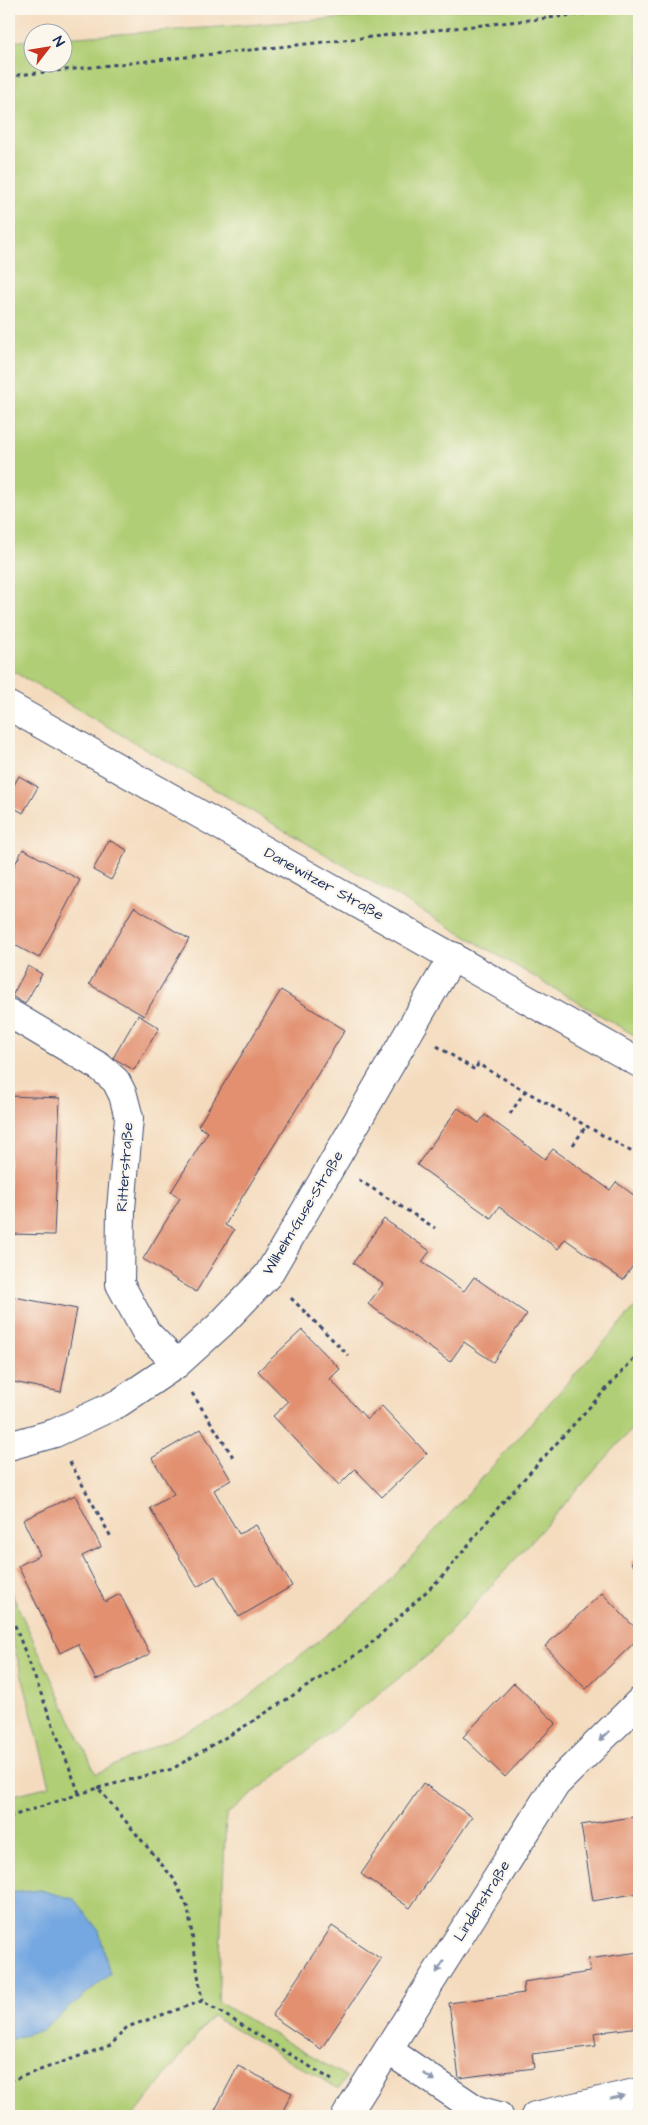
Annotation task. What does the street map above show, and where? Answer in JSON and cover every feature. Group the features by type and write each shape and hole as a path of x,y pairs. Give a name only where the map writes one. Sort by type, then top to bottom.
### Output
{"street":[{"name":"Danewitzer Straße","path":"9,706 639,1063"},
{"name":"Wilhelm-Guse-Straße","path":"9,1446 54,1433 119,1403 177,1364 220,1325 268,1275 453,956"},
{"name":"Ritterstraße","path":"9,1013 100,1067 116,1081 124,1095 129,1118 121,1209 120,1284 146,1332 177,1364"},
{"name":"Lindenstraße","path":"352,2106 556,1784 639,1702"},
{"path":"388,2050 477,2110 499,2116"},
{"path":"535,2116 639,2092"}],"path":[{"path":"9,76 631,9"},
{"path":"410,1028 475,1070 478,1064 639,1156"},
{"path":"510,1114 525,1091"},
{"path":"573,1145 586,1126"},
{"path":"333,1164 435,1228"},
{"path":"268,1275 348,1356"},
{"path":"9,1817 98,1788 172,1769 250,1723 365,1649 444,1575 502,1502 639,1353"},
{"path":"177,1364 190,1392 235,1460"},
{"path":"54,1433 111,1537"},
{"path":"9,1610 79,1794"},
{"path":"98,1788 174,1878 188,1908 202,2001 352,2106"},
{"path":"9,2081 111,2045 127,2027 202,2001"}],"green space":[{"path":"471,9 639,9 639,1038 9,669 9,42 22,41 22,72 72,72 72,37"},
{"path":"639,1303 639,1421 432,1652 226,1815 218,2002 347,2077 339,2089 212,2016 134,2116 9,2116 9,1796 50,1786 9,1625 9,1588 96,1774 232,1710 379,1593"}],"water":[{"path":"40,1890 74,1899 99,1931 110,1974 42,2030 9,2040 9,1893"}],"building":[{"path":"19,776 38,787 23,813 9,805 9,794"},
{"path":"109,840 127,850 111,880 93,870"},
{"path":"23,849 80,880 39,958 9,942 9,876"},
{"path":"134,907 189,939 144,1016 89,984"},
{"path":"28,966 42,974 25,1004 12,996"},
{"path":"281,990 345,1030 225,1225 234,1230 196,1292 143,1259 180,1198 171,1192 208,1132 198,1126"},
{"path":"138,1015 159,1028 134,1070 113,1058"},
{"path":"9,1096 60,1098 54,1235 9,1234"},
{"path":"458,1108 479,1123 485,1115 545,1159 553,1149 610,1190 616,1182 639,1199 639,1257 623,1280 565,1239 558,1249 499,1207 491,1218 417,1165"},
{"path":"384,1219 430,1251 422,1262 464,1291 474,1277 527,1314 493,1362 464,1342 450,1362 368,1304 383,1284 353,1263"},
{"path":"9,1296 77,1309 61,1392 9,1381"},
{"path":"302,1330 340,1369 330,1379 367,1419 382,1406 427,1454 382,1497 355,1469 339,1485 273,1416 288,1402 258,1371"},
{"path":"201,1429 231,1480 214,1490 229,1517 239,1534 256,1525 292,1586 239,1617 215,1576 197,1587 150,1508 174,1494 152,1458"},
{"path":"75,1495 101,1547 82,1556 105,1602 120,1594 150,1654 96,1680 78,1644 60,1653 18,1566 40,1555 23,1520"},
{"path":"639,1555 639,1572 631,1563"},
{"path":"602,1593 639,1632 639,1638 586,1689 545,1646"},
{"path":"514,1683 556,1723 505,1777 463,1737"},
{"path":"423,1783 472,1817 410,1908 361,1874"},
{"path":"639,1816 639,1893 593,1901 581,1825"},
{"path":"332,1926 381,1959 321,2049 272,2016"},
{"path":"639,1952 639,2027 594,2033 596,2046 532,2054 534,2068 459,2078 449,2003 524,1993 523,1982 590,1972 588,1959"},
{"path":"238,2066 292,2093 280,2116 212,2116"}]}
